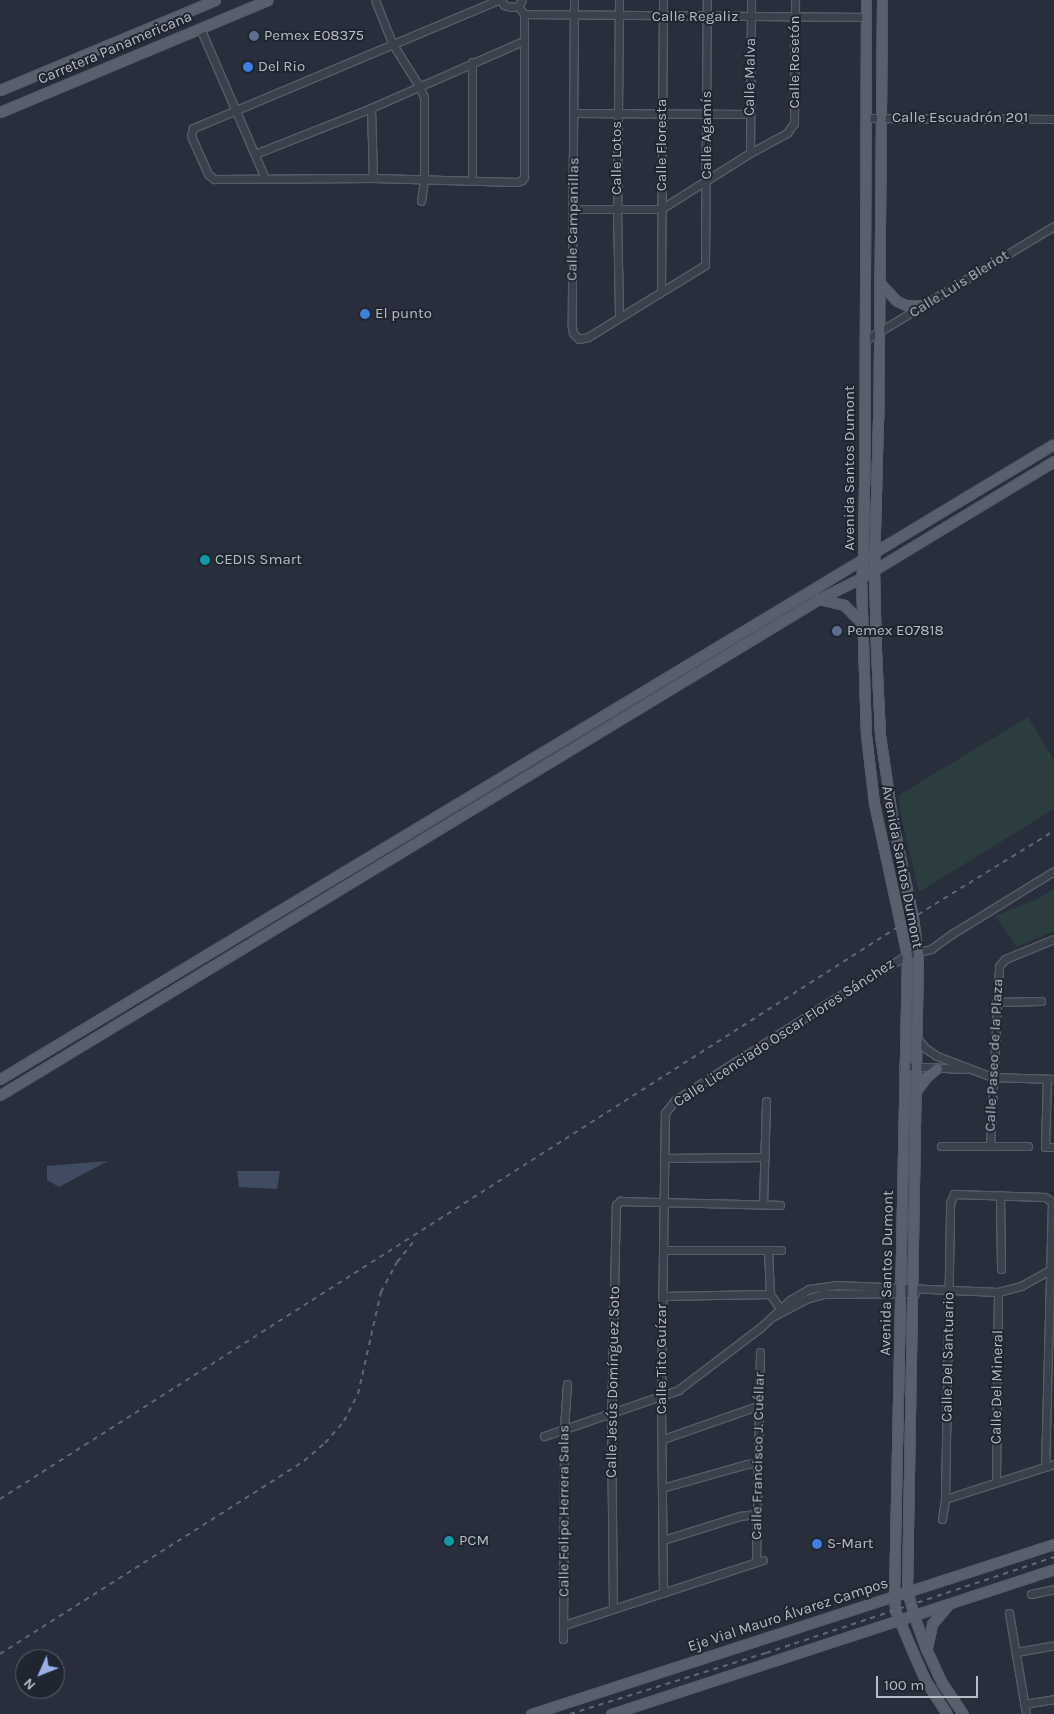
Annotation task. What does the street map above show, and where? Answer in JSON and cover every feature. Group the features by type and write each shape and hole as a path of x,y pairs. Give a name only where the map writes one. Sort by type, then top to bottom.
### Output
{"main road":[{"name":"Carretera Panamericana","path":"0,90 215,0"},
{"name":"Carretera Panamericana","path":"0,112 268,0"},
{"name":"Avenida Santos Dumont","path":"866,0 864,484 861,622 866,736 874,803 887,871 906,943 907,954 903,1066 901,1290 894,1595 895,1610 925,1680 947,1714"},
{"name":"Avenida Santos Dumont","path":"882,0 877,485 874,570 880,735 893,824 914,924 918,954 916,1067 917,1290 907,1591 927,1651 942,1682 964,1714"},
{"path":"879,282 897,301 906,305 923,305"},
{"path":"0,1079 875,554 1054,444"},
{"path":"0,1095 434,834 819,599 861,578 1054,461"},
{"path":"864,484 877,485"},
{"path":"819,599 844,605 861,622"},
{"path":"184,968 192,978"},
{"path":"916,1091 926,1077 937,1068"},
{"name":"Eje Vial Mauro Álvarez Campos","path":"531,1714 1054,1544"},
{"path":"611,1714 1054,1570"},
{"path":"927,1651 932,1624 948,1605"}],"street":[{"path":"375,0 392,43 424,97 424,180 421,201"},
{"path":"500,0 508,7 520,3 524,14 524,177 517,182 472,179 373,178 214,179 208,174 190,133 193,128 392,43 500,0"},
{"name":"Calle Campanillas","path":"574,0 573,333 579,339 588,337 661,290 702,268"},
{"name":"Calle Lotos","path":"619,0 617,114 619,316"},
{"name":"Calle Floresta","path":"661,290 662,0"},
{"name":"Calle Agamís","path":"702,268 705,262 707,0"},
{"name":"Calle Malva","path":"750,153 751,0"},
{"name":"Calle Rosetón","path":"750,153 787,133 794,123 795,0"},
{"name":"Calle Regaliz","path":"524,14 663,17 866,17"},
{"path":"200,28 265,178"},
{"path":"255,154 371,108 523,41"},
{"path":"472,62 472,179"},
{"path":"371,108 373,178"},
{"path":"575,113 750,114"},
{"name":"Calle Escuadrón 201","path":"866,118 1054,118"},
{"path":"573,210 661,209 750,153"},
{"name":"Calle Luis Bleriot","path":"864,341 879,334 923,305 1054,226"},
{"path":"918,954 930,950 952,934 1054,871"},
{"name":"Calle Paseo de la Plaza","path":"990,1146 996,1002 1000,962 1054,939"},
{"name":"Calle Licenciado Oscar Flores Sánchez","path":"664,1125 665,1113 675,1100 907,954 918,954"},
{"path":"996,1002 1041,1001"},
{"path":"917,1038 925,1048 936,1056 992,1077 1050,1078 1045,1146 1054,1147"},
{"path":"903,1066 968,1068"},
{"path":"763,1204 766,1101"},
{"name":"Calle Tito Guízar","path":"663,1593 664,1125"},
{"path":"941,1146 1028,1146"},
{"path":"664,1158 765,1157"},
{"path":"1001,1269 1000,1195 1045,1197 1050,1200 1053,1205 1052,1269 1045,1467"},
{"name":"Calle Del Santuario","path":"942,1519 945,1500 950,1203 952,1196 1000,1195"},
{"name":"Calle Jesús Domínguez Soto","path":"613,1609 611,1413 616,1205 620,1200 664,1201"},
{"path":"664,1201 780,1205"},
{"path":"665,1250 781,1250"},
{"path":"768,1250 770,1294 782,1310"},
{"path":"544,1436 662,1396 687,1384 782,1310 801,1292 822,1286 998,1292 1021,1286 1052,1269"},
{"name":"Calle Del Mineral","path":"996,1482 998,1292"},
{"path":"663,1296 770,1294"},
{"name":"Calle Francisco J. Cuéllar","path":"663,1593 760,1561 756,1514 760,1352"},
{"name":"Calle Felipe Herrera Salas","path":"563,1639 564,1428 567,1384"},
{"path":"663,1439 760,1405"},
{"path":"662,1488 747,1464 758,1463"},
{"path":"945,1500 1054,1464"},
{"path":"663,1540 740,1516 756,1514"},
{"path":"1031,1594 1054,1589"},
{"path":"564,1626 663,1593"},
{"path":"1009,1613 1026,1714"},
{"path":"1016,1652 1054,1645"},
{"path":"1024,1704 1054,1699"}],"shaded area":[{"path":"1028,717 1054,760 1054,809 919,892 900,811 899,795"},
{"path":"1054,889 1054,931 1017,947 995,916 1039,898"}],"water":[{"path":"108,1161 59,1187 47,1180 47,1166"},
{"path":"237,1171 280,1171 277,1189 239,1187"}],"railway":[{"path":"0,1499 901,925 1054,831"},
{"path":"0,1654 304,1461 325,1443 344,1421 358,1394 381,1292 397,1262 414,1241"},
{"path":"570,1714 766,1653 1054,1557"}],"place":[{"name":"Pemex E08375","path":"254,36"},
{"name":"Del Rio","path":"248,67"},
{"name":"El punto","path":"365,314"},
{"name":"CEDIS Smart","path":"205,560"},
{"name":"Pemex E07818","path":"837,631"},
{"name":"PCM","path":"449,1541"},
{"name":"S-Mart","path":"817,1544"}]}
